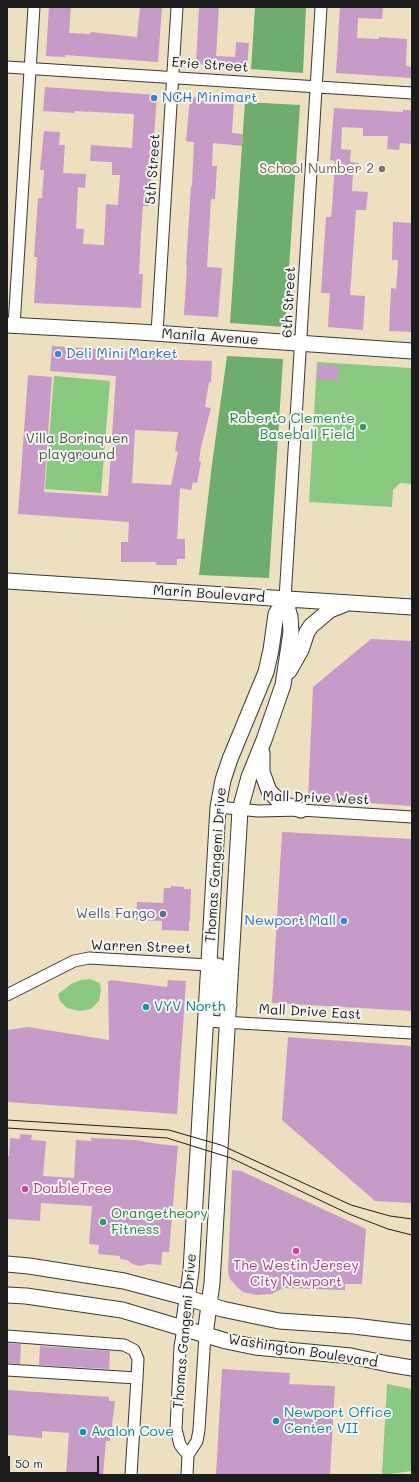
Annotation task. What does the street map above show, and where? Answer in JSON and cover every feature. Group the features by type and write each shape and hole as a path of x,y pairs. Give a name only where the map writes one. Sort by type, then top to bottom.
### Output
{"street":[{"path":"10,325 34,7"},
{"name":"5th Street","path":"157,333 174,78 177,7"},
{"name":"6th Street","path":"285,599 321,7"},
{"name":"Erie Street","path":"7,67 412,93"},
{"name":"Manila Avenue","path":"10,325 157,333 412,351"},
{"name":"Marin Boulevard","path":"7,581 412,607"},
{"name":"Thomas Gangemi Drive","path":"187,1475 188,1455 196,1441 199,1430 206,1335 212,1283 240,810 249,777 264,740 283,685 291,632 290,617 285,599"},
{"name":"Thomas Gangemi Drive","path":"188,1455 180,1445 176,1429 180,1347 191,1271 218,807 220,791 228,764 266,672 276,614 285,599"},
{"path":"283,685 301,650 307,632 311,626 330,610 348,603"},
{"path":"264,740 262,772 266,785 277,800 301,810"},
{"name":"Mall Drive West","path":"218,807 240,810 301,810 412,817"},
{"name":"Warren Street","path":"7,995 74,961 89,958 209,965"},
{"path":"209,965 218,966 220,971 219,990 222,1002 229,1005"},
{"name":"Mall Drive East","path":"206,1021 412,1033"},
{"name":"Washington Boulevard","path":"7,1264 124,1281 188,1298 222,1310 279,1321 354,1326 412,1333"},
{"name":"Washington Boulevard","path":"7,1295 26,1296 122,1310 206,1335 255,1347 351,1356 412,1368"},
{"path":"7,1336 124,1345 134,1350 138,1359 131,1475"},
{"path":"7,1370 137,1378"}],"green space":[{"path":"255,7 306,7 303,73 251,69"},
{"path":"245,102 300,105 285,327 230,323"},
{"path":"227,356 283,359 269,578 199,575"},
{"name":"Roberto Clemente Baseball Field","path":"317,362 412,368 412,484 400,483 393,490 392,507 309,502"},
{"name":"Villa Borinquen playground","path":"54,376 110,381 101,493 45,489"},
{"path":"90,979 100,983 101,990 99,1001 91,1009 80,1011 67,1008 60,1001 58,994 71,984 81,980"},
{"path":"387,1384 412,1389 412,1471 382,1475"}],"building":[{"path":"49,7 71,7 69,33 90,34 91,32 137,37 140,7 162,7 158,62 65,55 65,57 46,56"},
{"path":"199,7 219,7 216,56 235,57 236,42 249,43 247,69 196,64"},
{"path":"340,7 383,8 382,19 358,18 357,38 379,39 379,37 407,39 406,66 412,67 412,78 336,73"},
{"path":"45,87 157,95 149,206 143,206 139,274 143,274 141,308 34,303 37,257 34,257 38,198 42,198 44,170 40,170 44,131 60,132 59,145 65,145 63,173 86,174 85,188 78,187 76,229 84,229 83,244 104,245 106,204 118,205 120,175 112,175 112,162 90,161 91,145 132,148 134,114 43,111"},
{"path":"190,97 234,100 232,133 243,134 242,146 213,143 212,166 217,166 215,199 211,199 207,267 222,268 218,317 184,315 194,142 186,141"},
{"path":"334,108 403,112 403,110 412,110 412,144 400,143 399,150 387,149 388,136 363,136 363,128 342,127 341,149 351,150 350,162 359,163 358,173 353,173 352,191 368,192 366,210 356,210 350,295 365,296 363,330 328,327 330,293 321,293 326,217 331,217 332,208 335,161 330,160"},
{"path":"393,222 412,223 412,332 389,331 391,288 396,289 398,264 398,260 392,260"},
{"path":"52,346 140,352 140,355 178,358 177,360 212,361 211,383 209,382 205,407 211,408 201,447 199,461 201,462 197,483 193,482 191,490 180,488 177,539 185,539 185,559 177,559 177,565 156,565 156,562 121,562 121,542 128,542 129,522 18,514 28,375 52,377 44,492 108,496 116,376 50,371","holes":["135,430 178,432 175,451 178,452 171,485 132,483"]},
{"path":"318,364 339,366 338,380 317,379"},
{"path":"371,639 412,641 412,806 308,799 313,687"},
{"name":"Newport Mall","path":"282,832 412,839 412,1011 272,1003"},
{"name":"Wells Fargo","path":"171,886 191,889 189,931 162,930 162,921 136,920 137,902 163,903 164,888 171,888"},
{"path":"111,980 167,987 168,980 186,981 177,1114 7,1102 7,1030 28,1027 109,1040 108,981"},
{"path":"288,1037 412,1046 412,1203 375,1201 282,1120"},
{"path":"20,1134 32,1135 31,1140 46,1141 43,1176 74,1178 76,1140 91,1141 91,1138 135,1140 178,1146 169,1252 162,1252 161,1265 149,1264 139,1266 127,1260 120,1259 120,1256 98,1254 99,1245 89,1244 92,1206 41,1203 40,1221 7,1219 7,1156 9,1156 10,1138 20,1139"},
{"name":"The Westin Jersey City Newport","path":"232,1170 241,1171 366,1229 362,1284 345,1284 345,1290 283,1288 272,1294 256,1295 243,1292 238,1288 230,1279 228,1273"},
{"path":"7,1343 21,1344 20,1364 7,1363"},
{"path":"40,1346 110,1351 109,1369 39,1365"},
{"name":"Newport Office Center VII","path":"222,1369 290,1373 289,1384 335,1386 330,1475 216,1475"},
{"name":"Avalon Cove","path":"7,1390 109,1397 109,1401 115,1401 110,1441 106,1441 103,1475 66,1475 69,1433 42,1431 42,1438 7,1435"}],"tram line":[{"path":"7,1120 169,1130 221,1145 351,1205 390,1216 412,1219"},
{"path":"7,1128 167,1138 231,1158 349,1214 388,1229 412,1235"}],"place":[{"name":"NCH Minimart","path":"154,98"},
{"name":"School Number 2","path":"382,169"},
{"name":"Deli Mini Market","path":"58,354"},
{"name":"Roberto Clemente Baseball Field","path":"363,427"},
{"name":"Wells Fargo","path":"163,914"},
{"name":"Newport Mall","path":"344,921"},
{"name":"VYV North","path":"146,1007"},
{"name":"DoubleTree","path":"25,1189"},
{"name":"Orangetheory Fitness","path":"103,1222"},
{"name":"The Westin Jersey City Newport","path":"296,1251"},
{"name":"Newport Office Center VII","path":"276,1421"},
{"name":"Avalon Cove","path":"83,1432"}]}
